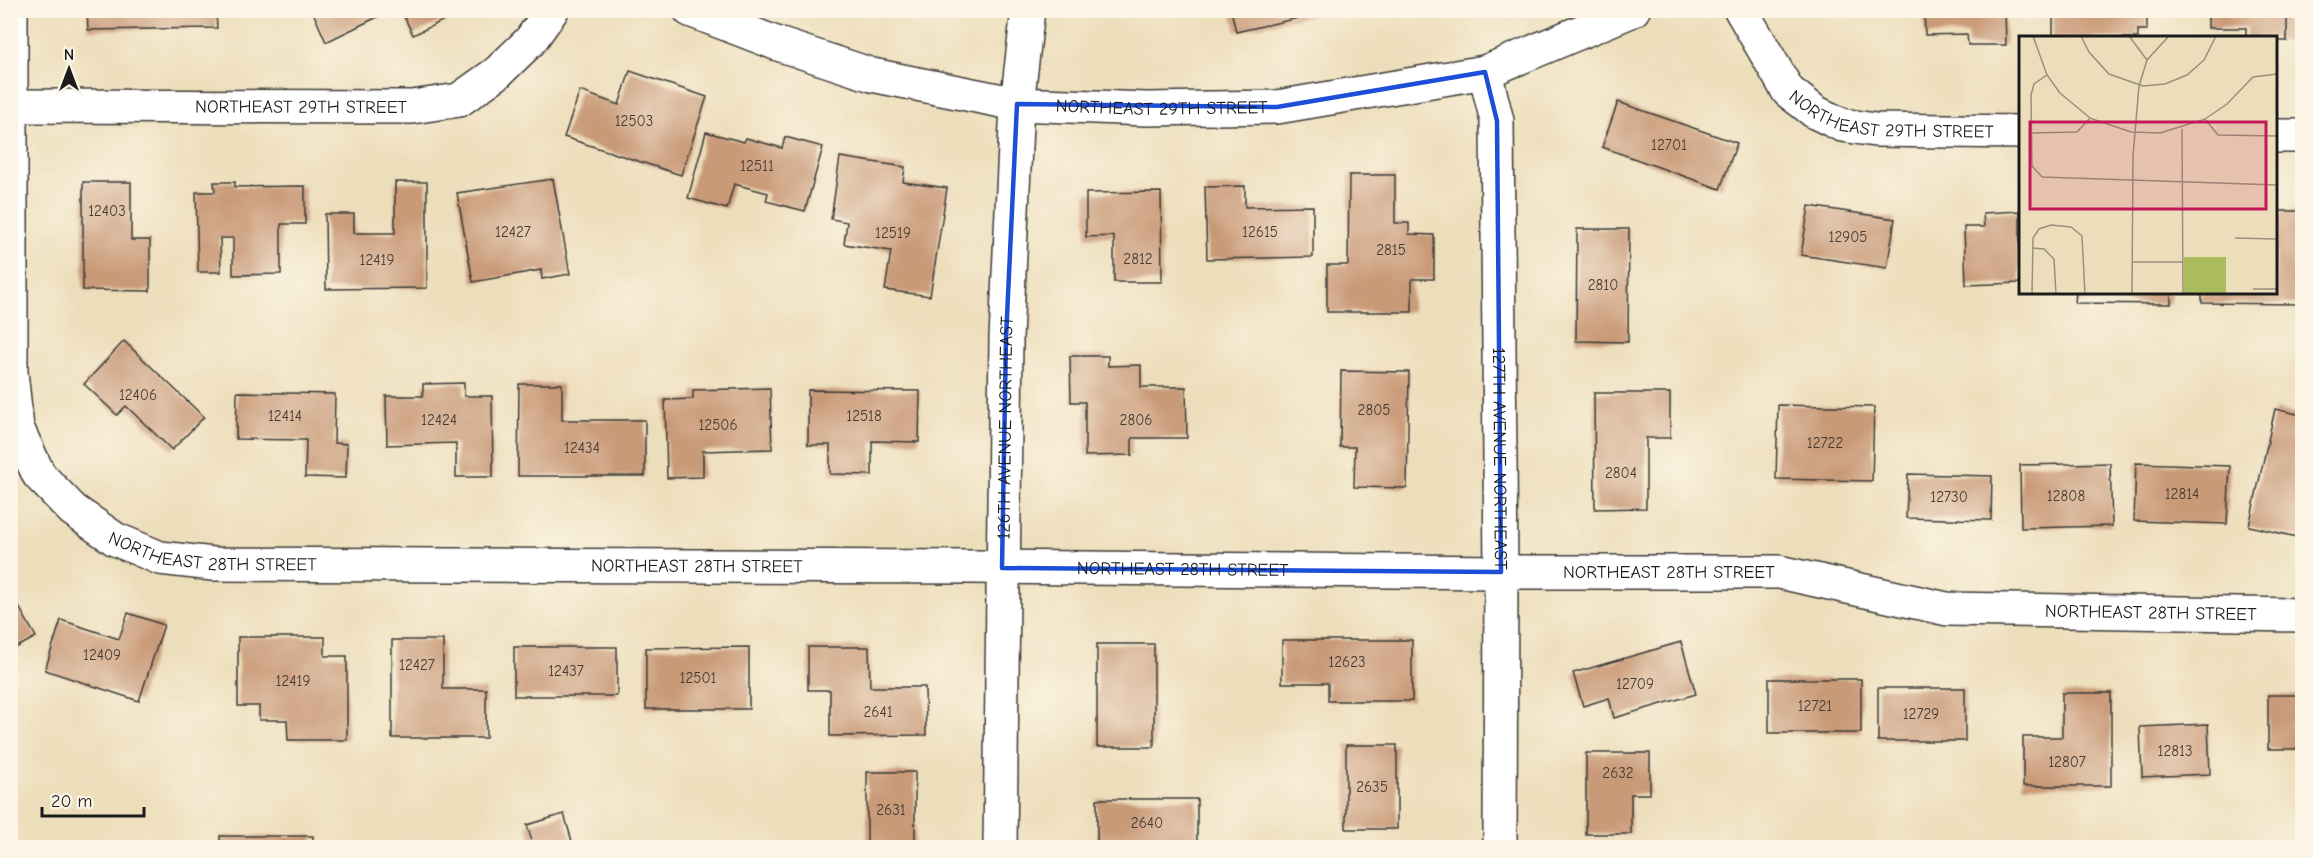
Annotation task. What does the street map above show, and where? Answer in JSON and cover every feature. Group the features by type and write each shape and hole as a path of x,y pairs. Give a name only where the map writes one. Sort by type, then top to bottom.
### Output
{"street":[{"name":"NORTHEAST 28TH STREET","path":"11,10 11,372 17,428 39,475 73,510 115,539 160,558 213,564 1779,572 1947,609 2302,615"},
{"name":"NORTHEAST 29TH STREET","path":"11,106 412,107 459,100 497,73 530,41 552,10"},
{"name":"NORTHEAST 29TH STREET","path":"690,10 778,44 872,75 1017,104 1146,109 1277,107 1485,72 1633,10"},
{"name":"126TH AVENUE NORTHEAST","path":"1000,848 1006,338 1017,104 1028,10"},
{"name":"NORTHEAST 29TH STREET","path":"1741,10 1788,91 1815,112 1842,125 1875,130 2019,132"},
{"name":"127TH AVENUE NORTHEAST","path":"1485,72 1497,121 1501,572 1500,848"},
{"path":"2277,136 2302,136"}],"highlighted area":[{"path":"1485,72 1497,121 1501,572 1002,568 1006,338 1017,104 1277,107"}],"building":[{"path":"87,10 216,10 217,28 88,30"},
{"path":"312,10 392,10 326,42"},
{"path":"401,10 445,10 449,18 413,35"},
{"path":"903,10 952,10 951,18 903,13"},
{"path":"1231,10 1328,10 1329,11 1236,32"},
{"path":"1924,10 2005,10 2006,45 1968,45 1967,34 1925,35"},
{"path":"2053,10 2147,10 2147,30 2138,30 2138,36 2053,36"},
{"path":"2208,10 2287,10 2287,41 2277,41 2277,36 2246,36 2246,28 2208,28"},
{"path":"630,71 707,97 681,175 564,137 580,91 619,105"},
{"path":"1618,102 1737,143 1720,189 1602,147"},
{"path":"706,132 744,142 746,138 782,148 785,137 823,147 805,211 766,201 768,193 734,184 727,209 688,198"},
{"path":"840,157 905,167 903,182 947,188 930,296 885,290 891,251 844,244 847,222 831,219"},
{"path":"1349,175 1395,175 1395,223 1409,223 1409,234 1434,235 1434,279 1412,279 1412,312 1327,312 1327,265 1348,265"},
{"path":"553,179 570,274 542,279 541,270 473,282 457,193"},
{"path":"83,182 131,182 131,240 150,240 150,291 83,290"},
{"path":"214,182 235,182 235,187 305,186 305,224 281,224 281,274 233,275 233,238 220,238 221,272 198,272 196,192 215,192"},
{"path":"395,182 427,182 427,288 326,289 325,214 354,214 354,233 395,233"},
{"path":"1245,186 1245,207 1313,206 1313,257 1207,259 1205,187"},
{"path":"1161,192 1162,282 1114,282 1114,236 1086,237 1086,193"},
{"path":"1809,206 1895,219 1887,268 1801,255"},
{"path":"2019,211 2019,283 1966,285 1964,227 1984,227 1983,213"},
{"path":"2277,211 2301,211 2299,304 2202,303 2202,294 2277,294"},
{"path":"1577,229 1629,229 1628,342 1576,341"},
{"path":"2076,294 2171,294 2171,304 2075,303"},
{"path":"124,341 204,417 172,450 126,406 117,415 84,384"},
{"path":"1070,356 1108,356 1108,366 1141,365 1141,387 1186,387 1187,438 1132,438 1132,455 1085,456 1085,402 1071,402"},
{"path":"1341,371 1409,372 1407,488 1354,487 1355,447 1340,447"},
{"path":"464,383 464,396 492,396 493,477 456,477 456,443 387,445 386,396 423,396 423,384"},
{"path":"519,384 562,384 562,420 645,420 645,476 518,476"},
{"path":"770,388 772,449 703,451 703,477 667,478 665,400 693,399 693,390"},
{"path":"808,390 920,391 919,442 872,441 872,475 830,474 830,445 808,445"},
{"path":"237,392 335,394 334,443 347,444 346,478 305,477 306,440 236,439"},
{"path":"1594,393 1670,393 1670,438 1646,438 1646,508 1595,509"},
{"path":"1778,405 1874,407 1872,481 1776,479"},
{"path":"2275,409 2302,415 2301,538 2249,526"},
{"path":"2110,463 2112,526 2021,528 2020,465"},
{"path":"2136,463 2230,466 2227,524 2134,521"},
{"path":"1908,474 1992,476 1991,520 1906,518"},
{"path":"10,591 36,637 10,651"},
{"path":"128,613 164,625 139,701 45,670 61,620 119,639"},
{"path":"238,637 325,637 325,656 347,656 347,740 288,740 287,720 259,720 259,706 238,706"},
{"path":"392,640 443,640 443,689 486,689 486,738 392,738"},
{"path":"1282,640 1412,640 1412,701 1328,701 1328,683 1282,683"},
{"path":"1681,642 1696,694 1614,718 1609,698 1583,706 1573,673"},
{"path":"1097,644 1154,644 1154,747 1097,747"},
{"path":"514,647 617,647 617,696 514,696"},
{"path":"749,647 749,709 646,709 646,648"},
{"path":"808,647 869,647 870,687 925,687 926,735 830,736 830,690 808,690"},
{"path":"1769,679 1861,679 1861,733 1769,733"},
{"path":"1878,688 1965,688 1965,741 1878,741"},
{"path":"2062,693 2111,693 2111,786 2023,786 2023,737 2062,737"},
{"path":"2268,695 2302,695 2302,749 2268,749"},
{"path":"2208,724 2210,774 2142,777 2140,727"},
{"path":"1346,745 1397,745 1397,829 1346,829"},
{"path":"1586,753 1650,753 1650,794 1631,794 1631,834 1586,834"},
{"path":"867,772 915,772 915,848 867,848"},
{"path":"1097,799 1197,799 1197,848 1097,848"},
{"path":"564,814 574,848 534,848 527,825"},
{"path":"220,836 313,836 313,848 220,848"}]}
